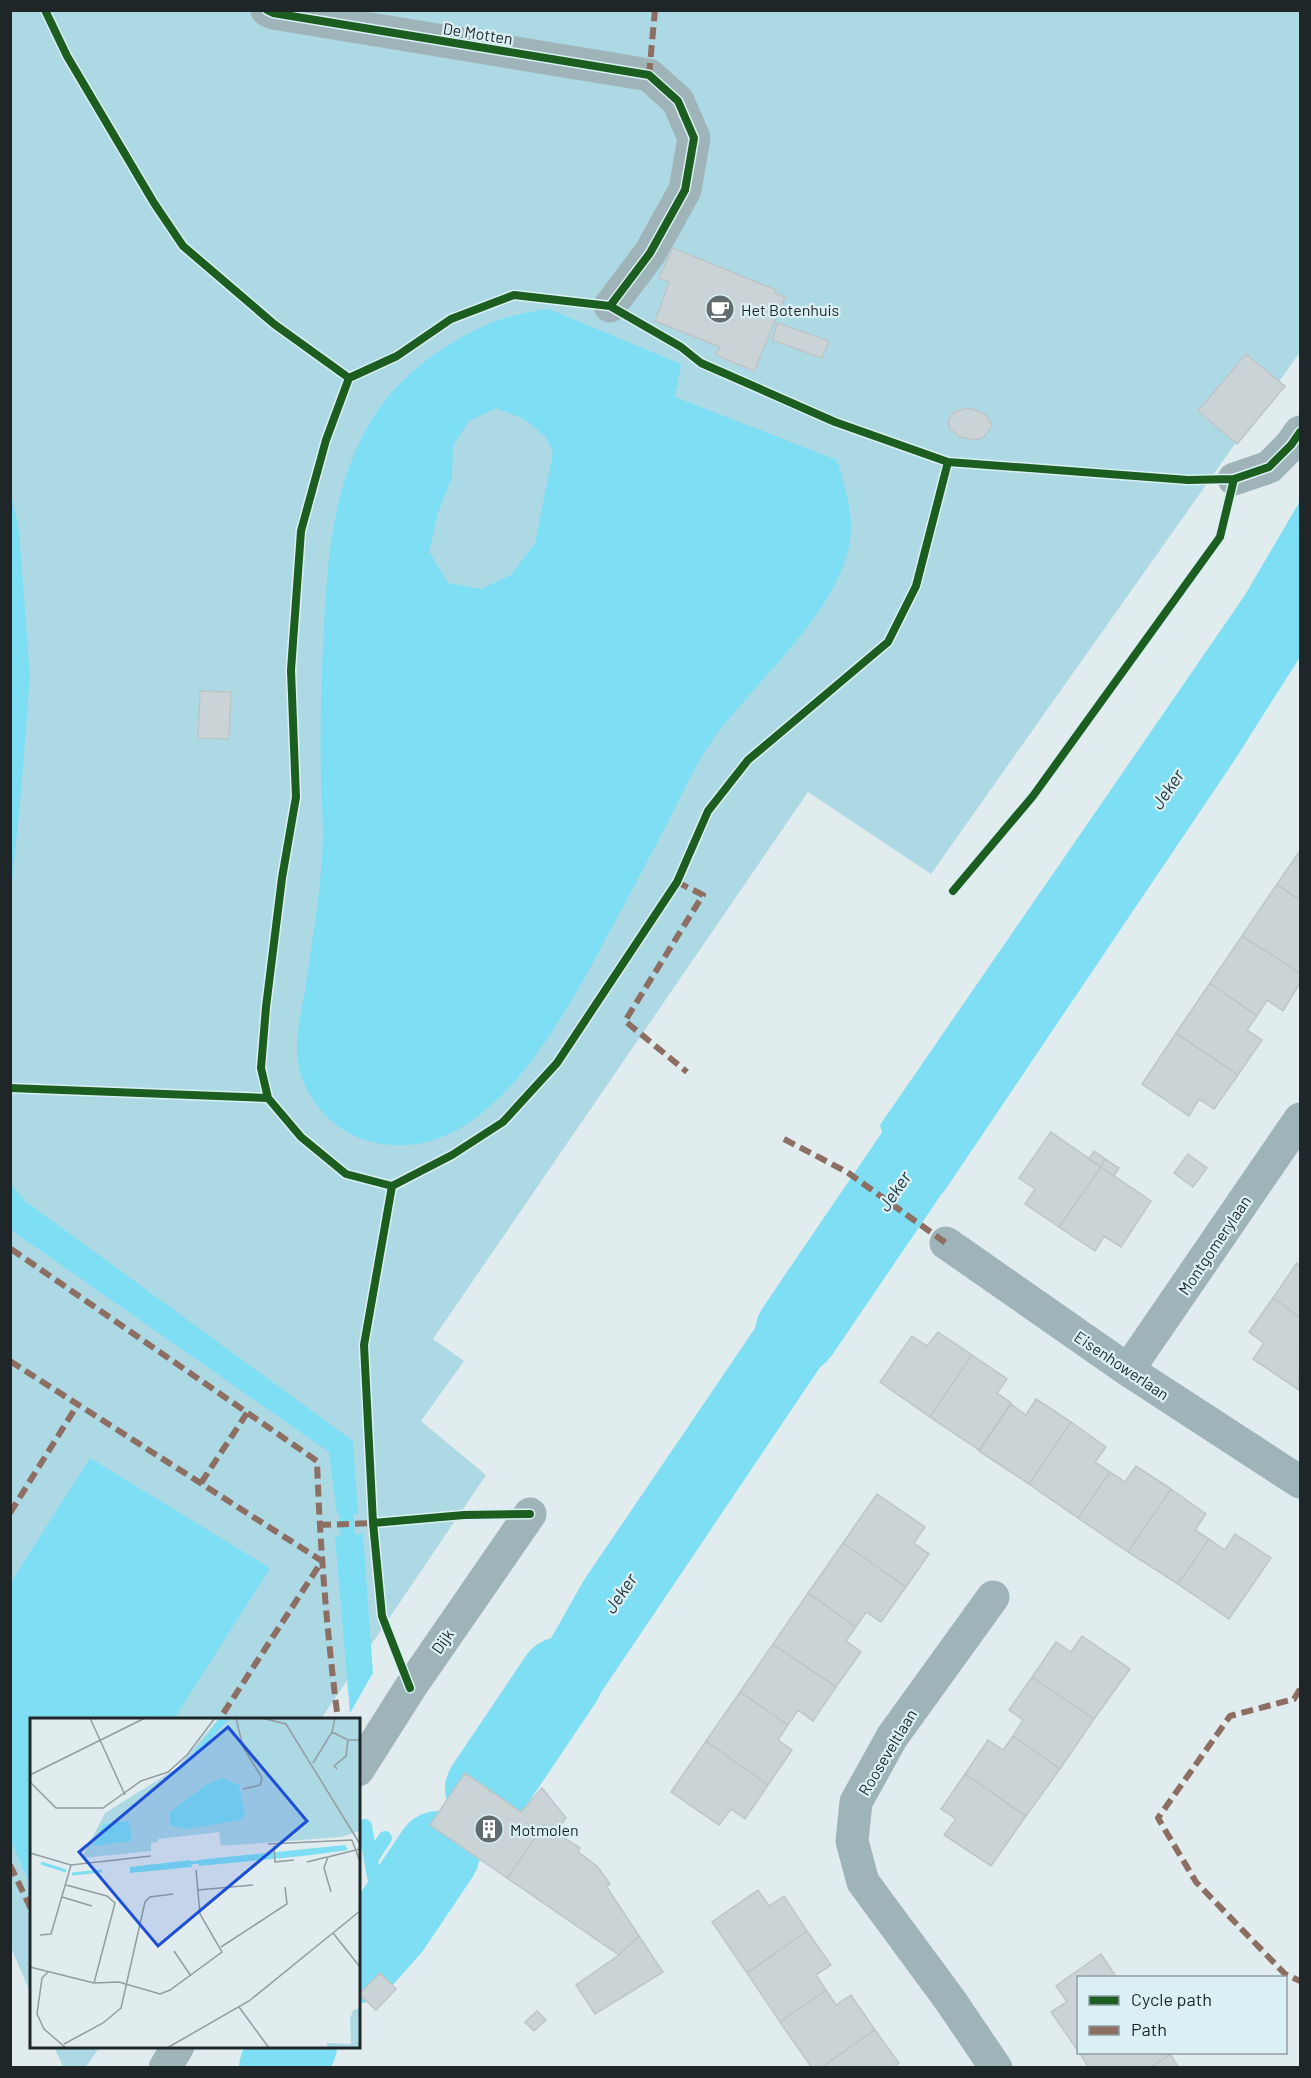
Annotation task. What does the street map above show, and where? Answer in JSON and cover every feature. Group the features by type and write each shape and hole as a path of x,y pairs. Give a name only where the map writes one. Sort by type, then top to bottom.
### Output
{"street":[{"name":"De Motten","path":"267,10 273,13 649,75 678,101 694,138 685,190 650,253 610,306"},
{"path":"1234,479 1269,467 1298,443"},
{"name":"Montgomerylaan","path":"1128,1370 1300,1119"},
{"name":"Eisenhowerlaan","path":"946,1243 1128,1370 1300,1482"},
{"name":"Dijk","path":"360,1767 410,1688 530,1514"},
{"name":"Rooseveltlaan","path":"993,1597 892,1737 856,1802 852,1841 863,1882 996,2067"},
{"path":"165,2067 177,2048"}],"shaded area":[{"path":"10,11 1300,11 1300,352 931,874 808,792 433,1339 464,1361 421,1421 486,1475 322,1718 30,1718 30,1992 10,1946"},
{"path":"54,2048 99,2048 85,2068 63,2067"}],"water":[{"path":"549,309 681,364 675,397 837,460 846,492 851,524 848,553 836,582 819,611 711,742 587,974 540,1049 512,1084 481,1114 446,1135 407,1145 366,1140 343,1129 323,1112 308,1091 297,1057 299,1026 321,872 322,666 327,576 339,500 356,451 377,411 389,395 418,367 451,343 486,325 501,319","holes":["496,408 524,419 546,437 553,453 535,543 511,575 481,589 448,583 429,551 438,513 452,477 453,445 469,421"]},
{"path":"11,493 19,531 30,676 11,894"},
{"path":"1300,501 1300,657 1234,761 943,1193 890,1159 880,1125 1245,595"},
{"path":"11,1184 25,1201 353,1441 358,1514 337,1514 329,1452 11,1230"},
{"path":"830,1218 895,1256 528,1801 481,1762 584,1580"},
{"path":"90,1458 270,1568 175,1718 30,1718 30,1884 11,1841 11,1582"},
{"path":"363,1534 373,1673 350,1713 335,1536"}],"building":[{"name":"Het Botenhuis","path":"673,248 776,290 775,293 785,297 754,371 716,355 720,347 655,321 669,282 659,278"},
{"path":"778,323 829,341 822,358 772,340"},
{"path":"1246,354 1285,386 1237,444 1198,411"},
{"path":"967,408 982,412 988,417 992,426 984,437 975,440 960,437 950,429 948,421 954,412"},
{"path":"200,691 231,692 229,739 198,738"},
{"path":"1300,851 1300,900 1277,884"},
{"path":"1277,884 1300,900 1300,973 1242,936"},
{"path":"1242,936 1300,973 1300,983 1283,1011 1267,1000 1257,1016 1210,983"},
{"path":"1210,983 1257,1016 1247,1030 1262,1040 1238,1075 1176,1033"},
{"path":"1176,1033 1238,1075 1214,1109 1199,1099 1189,1116 1142,1084"},
{"path":"1051,1132 1101,1167 1059,1227 1025,1204 1035,1189 1019,1178"},
{"path":"1094,1151 1105,1159 1101,1167 1089,1159"},
{"path":"1188,1154 1207,1168 1193,1187 1174,1173"},
{"path":"1105,1159 1119,1168 1114,1176 1101,1167"},
{"path":"1101,1167 1151,1201 1121,1247 1104,1236 1095,1251 1059,1227"},
{"path":"1297,1263 1300,1266 1300,1317 1273,1298"},
{"path":"1273,1298 1300,1317 1299,1390 1253,1359 1264,1343 1249,1332"},
{"path":"938,1332 972,1355 930,1417 880,1382 912,1336 927,1346"},
{"path":"972,1355 1007,1379 997,1393 1011,1403 979,1450 930,1417"},
{"path":"1036,1399 1071,1422 1029,1484 979,1451 1011,1404 1026,1415"},
{"path":"1071,1422 1106,1447 1095,1462 1110,1472 1078,1518 1029,1484"},
{"path":"1136,1466 1171,1489 1128,1552 1078,1518 1110,1472 1125,1482"},
{"path":"1171,1489 1206,1514 1195,1530 1209,1539 1178,1584 1128,1552"},
{"path":"877,1494 925,1527 914,1543 929,1554 906,1587 843,1543"},
{"path":"1235,1534 1271,1558 1229,1619 1178,1584 1209,1539 1225,1550"},
{"path":"843,1543 906,1587 881,1622 866,1612 856,1627 808,1593"},
{"path":"808,1593 856,1627 846,1641 861,1652 836,1687 773,1644"},
{"path":"1082,1636 1130,1669 1094,1719 1032,1677 1056,1642 1071,1652"},
{"path":"773,1644 836,1687 813,1721 798,1710 788,1725 740,1692"},
{"path":"1032,1677 1094,1719 1060,1769 1013,1736 1023,1720 1009,1710"},
{"path":"740,1692 788,1725 778,1740 792,1750 768,1785 706,1741"},
{"path":"1013,1736 1060,1769 1026,1816 965,1774 988,1740 1003,1750"},
{"path":"706,1741 768,1785 745,1819 731,1809 719,1825 671,1792"},
{"name":"Motmolen","path":"465,1773 521,1812 542,1788 566,1818 555,1832 544,1825 507,1878 430,1825"},
{"path":"965,1774 1026,1816 991,1866 944,1835 956,1819 941,1809"},
{"path":"544,1825 580,1848 578,1852 597,1866 610,1884 606,1886 639,1936 619,1955 507,1878"},
{"path":"758,1890 769,1906 784,1896 807,1931 747,1973 712,1922"},
{"path":"807,1931 831,1965 816,1975 826,1990 780,2022 747,1973"},
{"path":"639,1936 663,1972 595,2014 576,1985 619,1955"},
{"path":"1101,1954 1116,1976 1077,1976 1076,2048 1051,2012 1067,2002 1056,1986"},
{"path":"380,1973 396,1989 376,2010 360,1993"},
{"path":"826,1990 836,2005 851,1995 875,2030 820,2068 812,2068 780,2022"},
{"path":"537,2011 546,2020 534,2031 525,2022"},
{"path":"875,2030 899,2063 893,2068 820,2068"},
{"path":"1080,2054 1170,2054 1150,2068 1089,2068"},
{"path":"1170,2054 1179,2068 1150,2068"}],"waterway":[{"name":"Jeker","path":"797,1332 973,1073"},
{"path":"345,1497 349,1552"},
{"name":"Jeker","path":"487,1789 561,1679"},
{"path":"365,1826 374,1877 389,1926"},
{"path":"372,1858 385,1838"},
{"name":"Jeker","path":"360,1959 389,1926 438,1853"},
{"name":"Jeker","path":"281,2068 294,2048"}],"marked path":[{"path":"649,75 655,10"},
{"path":"677,882 703,895 625,1021 687,1072"},
{"path":"784,1139 847,1172 946,1243"},
{"path":"11,1249 317,1461 324,1590 338,1718"},
{"path":"10,1361 322,1561 220,1718"},
{"path":"10,1513 78,1404"},
{"path":"201,1483 247,1413"},
{"path":"319,1525 377,1523"},
{"path":"1300,1689 1294,1699 1230,1716 1158,1818 1196,1882 1285,1974 1300,1981"},
{"path":"10,1865 30,1907"}],"cycle path":[{"path":"45,10 67,56 154,203 183,246 274,324 349,378"},
{"path":"267,10 273,13 649,75 678,101 694,138 685,190 650,253 610,306"},
{"path":"392,1186 346,1174 301,1137 268,1098 261,1068 282,878 296,797 291,670 301,531 326,440 349,378 397,356 451,319 514,295 610,306 681,347 701,363 835,422 948,462 1188,480 1234,479 1269,467 1291,445 1300,432"},
{"path":"410,1688 382,1616 373,1523 364,1345 392,1186 452,1155 503,1122 557,1063 677,882 708,811 748,760 888,642 916,586 948,462"},
{"path":"953,891 1033,796 1220,537 1234,479"},
{"path":"10,1088 268,1098"},
{"path":"373,1523 464,1515 530,1514"}],"place":[{"name":"Het Botenhuis","path":"720,309"},
{"name":"Motmolen","path":"489,1829"}]}
